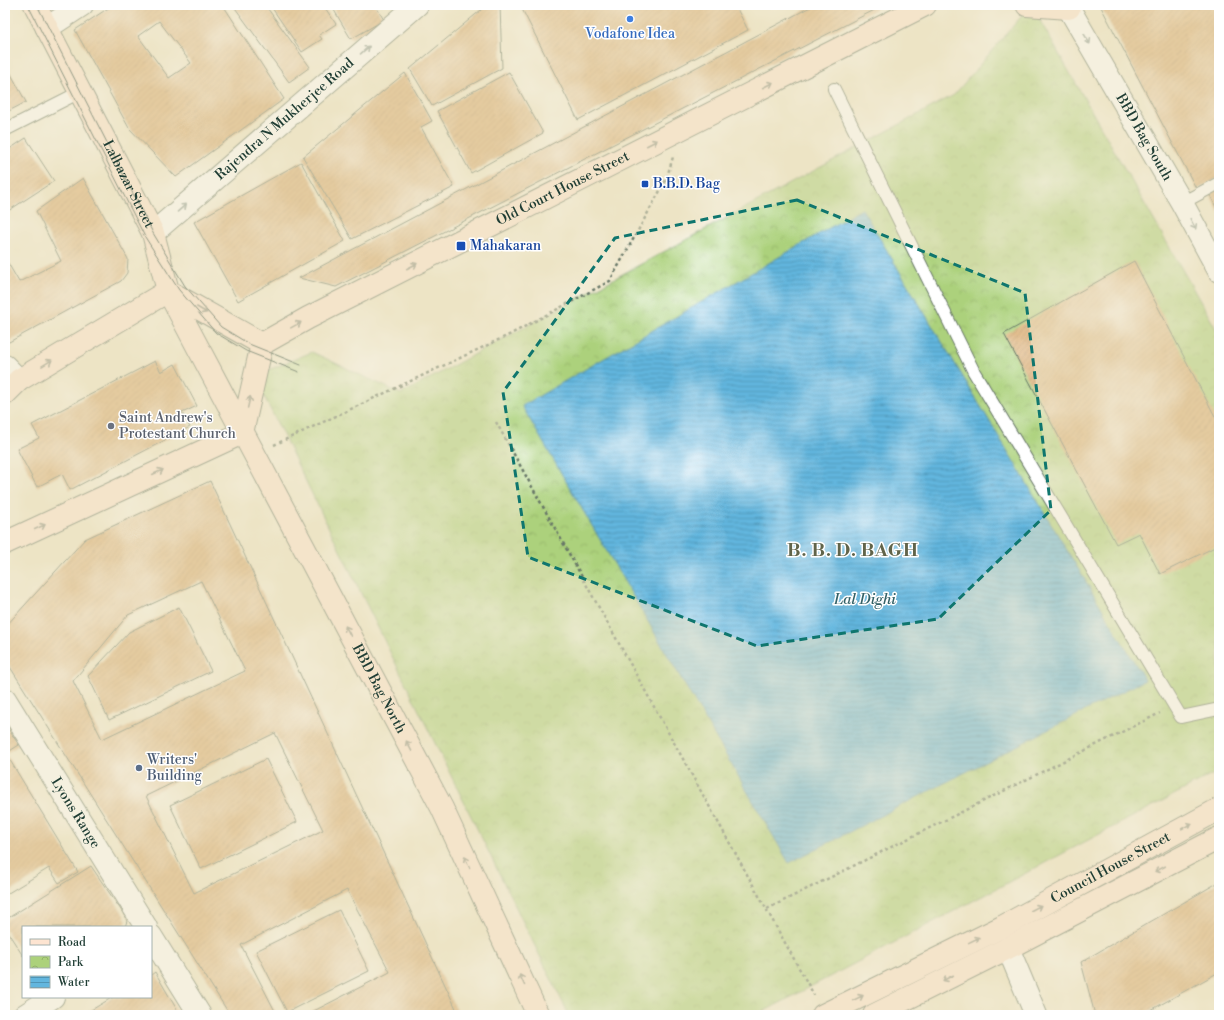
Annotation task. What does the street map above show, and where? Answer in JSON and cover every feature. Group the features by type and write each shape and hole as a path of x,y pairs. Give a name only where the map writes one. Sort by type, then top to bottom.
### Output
{"main road":[{"name":"Lalbazar Street","path":"35,5 153,233 168,291 208,368"},
{"name":"Old Court House Street","path":"262,344 315,315 925,5"},
{"path":"1027,5 1068,7"},
{"path":"5,543 242,433 262,344 168,291 10,380"},
{"name":"BBD Bag North","path":"208,368 442,808 538,1015"},
{"name":"Council House Street","path":"824,1014 1002,927 1219,809"},
{"path":"874,1015 1008,948 1219,838"}],"street":[{"path":"47,28 82,5"},
{"name":"Rajendra N Mukherjee Road","path":"153,233 417,5"},
{"name":"BBD Bag South","path":"1068,7 1182,203 1219,272"},
{"name":"Lyons Range","path":"5,699 145,926"},
{"path":"152,938 200,1015"},
{"path":"1008,948 1036,1015"},
{"path":"25,1015 51,998"}],"lane":[{"path":"834,89 974,372 1182,717 1219,709"},
{"path":"5,130 80,92"},
{"path":"1182,203 1219,183"}],"path":[{"path":"254,455 509,335 610,281 666,180"},
{"path":"496,422 824,1014"},
{"path":"767,909 1167,710"}],"highlighted area":[{"path":"797,200 1025,293 1051,510 938,619 757,646 528,557 503,392 615,238"}],"green space":[{"path":"1031,5 1219,334 1219,771 757,1015 569,1015 254,376 312,352 401,394 954,95"}],"water":[{"name":"Lal Dighi","path":"862,209 1145,680 789,863 522,406"}],"building":[{"path":"113,5 223,5 284,99 176,177 129,128 75,30","holes":["159,21 191,63 169,78 138,36"]},
{"path":"233,5 265,5 310,67 289,82"},
{"path":"270,5 301,5 305,10 313,5 323,5 336,24 319,35 322,39 302,52"},
{"path":"331,5 375,5 384,20 351,39"},
{"path":"487,5 500,5 502,68 432,106 410,69"},
{"path":"520,5 735,5 748,30 578,120"},
{"name":"Mahakaran","path":"814,5 884,5 336,287 299,278"},
{"path":"1100,5 1219,5 1219,178 1197,190"},
{"path":"5,63 26,102 5,113"},
{"path":"509,72 543,133 471,173 437,111"},
{"path":"405,73 432,121 421,127 454,187 352,239 303,157"},
{"path":"26,138 54,181 5,213 5,152"},
{"path":"301,162 345,241 238,301 194,222"},
{"path":"83,178 128,259 127,273 121,281 9,342 5,341 5,258 19,282 61,261 36,211"},
{"path":"1219,188 1219,213 1209,193"},
{"path":"1134,261 1219,424 1219,545 1160,574 1139,533 1116,544 1004,334"},
{"name":"Saint Andrew's Protestant Church","path":"155,361 161,372 175,364 197,406 182,413 190,427 70,490 62,474 37,487 17,449 39,438 32,425"},
{"name":"Writers' Building","path":"210,481 459,1015 306,1015 390,972 347,890 241,945 277,1015 230,1015 5,659 5,627 85,539","holes":["201,581 245,671 102,739 73,681 128,615","275,733 323,830 194,893 146,796"]},
{"path":"179,607 211,671 109,720 88,676 129,632"},
{"path":"5,724 19,745 5,754"},
{"path":"8,757 78,872 59,883 49,868 5,895 5,759"},
{"path":"266,759 297,822 201,869 170,805"},
{"path":"91,866 127,921 125,926 22,926 22,954 5,928 5,920"},
{"path":"1219,882 1219,972 1142,1015 1095,1015 1081,962"},
{"path":"339,910 369,971 287,1012 256,951"},
{"path":"155,972 180,1015 83,1015 111,998 152,998 152,974"}],"tram line":[{"path":"28,5 145,237 179,290 216,333 246,351 299,372"},
{"path":"37,5 153,233 185,286 221,327 249,344 301,365"}],"place":[{"name":"Vodafone Idea","path":"630,19"},
{"name":"B.B.D. Bag","path":"645,184"},
{"name":"Mahakaran","path":"461,246"},
{"name":"Saint Andrew's Protestant Church","path":"111,426"},
{"name":"Writers' Building","path":"139,768"}],"district":[{"name":"B. B. D. BAGH","path":"853,550"}]}
